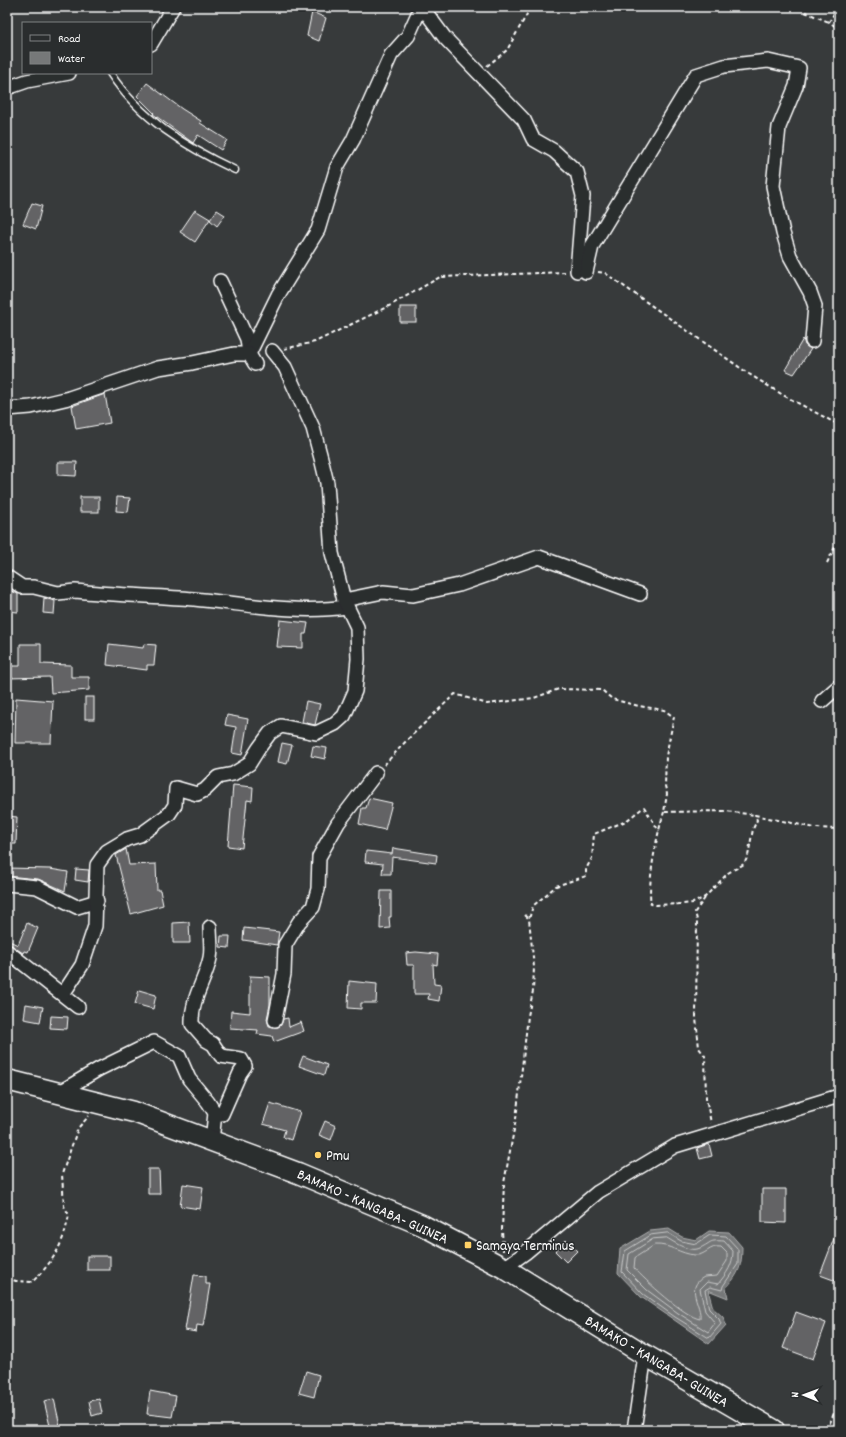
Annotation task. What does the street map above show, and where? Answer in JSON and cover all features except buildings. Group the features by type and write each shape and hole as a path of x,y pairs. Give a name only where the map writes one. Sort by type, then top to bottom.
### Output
{"main road":[{"name":"BAMAKO - KANGABA- GUINEA","path":"7,1080 60,1092 134,1112 298,1173 422,1224 504,1268 646,1355 774,1430"}],"street":[{"path":"152,42 173,7"},
{"path":"252,359 278,295 318,230 336,167 353,140 391,55 408,36 421,7 445,38 524,120 533,139 554,151 577,172 583,196 582,272"},
{"path":"582,272 592,246 696,75 724,66 768,62 799,68 796,86 779,127 773,186 782,233 790,256 810,292 815,306 812,341"},
{"path":"7,88 27,81 64,74"},
{"path":"220,281 247,339 252,359"},
{"path":"63,994 82,965 95,926 98,865 107,851 127,839 140,835 162,820 175,805 176,788 197,794 205,790 218,776 233,774 250,764 270,733 281,726 316,733 335,724 344,716 355,691 358,659 357,628 345,604 332,553 327,483 315,435 285,367 272,351"},
{"path":"7,409 31,407 69,398 158,368 192,363 234,354 252,359"},
{"path":"7,577 22,587 34,587 58,593 75,592 194,600 283,609 321,610 383,592 413,595 459,585 539,557 640,594"},
{"path":"822,701 839,686"},
{"path":"275,1020 284,974 284,945 298,922 313,907 318,889 319,856 338,823 376,773"},
{"path":"7,884 37,887 77,907 97,902"},
{"path":"210,927 210,958 195,997 192,1024 206,1040 213,1044 221,1056 241,1059 245,1066 240,1073 222,1114 215,1113"},
{"path":"7,952 78,1007"},
{"path":"60,1092 99,1068 154,1042 179,1056 189,1079 215,1113 212,1141"},
{"path":"504,1268 525,1253 598,1192 675,1146 839,1096"},
{"path":"634,1430 646,1355"}],"lane":[{"path":"111,74 136,107 154,122 192,148 235,170"}],"path":[{"path":"479,73 507,50 531,7"},
{"path":"800,7 805,12 829,22 839,29"},
{"path":"829,22 838,7"},
{"path":"272,351 315,342 391,305 440,277 582,272 605,273 749,374 783,395 839,425"},
{"path":"827,563 837,543 839,529"},
{"path":"376,773 408,739 455,694 487,704 534,698 559,689 602,690 612,699 638,706 664,710 674,717 666,756 666,794 650,890 651,904 693,903 705,897"},
{"path":"504,1268 502,1228 504,1183 516,1119 528,1016 533,991 534,967 529,919 533,906 556,886 586,876 586,869 592,858 594,834 626,821 644,807 660,832"},
{"path":"664,812 726,811 755,815 815,828 839,829"},
{"path":"714,1134 706,1098 704,1056 699,1048 696,1002 697,920 695,912 705,897 728,874 744,864 748,856 753,830 757,820 755,815"},
{"path":"525,915 529,919"},
{"path":"7,1278 16,1281 32,1282 45,1269 59,1251 65,1235 69,1215 64,1206 62,1174 78,1128 100,1103"},
{"path":"826,1430 839,1401"}],"water":[{"path":"669,1229 682,1237 696,1240 709,1231 729,1232 742,1247 739,1269 726,1288 728,1298 708,1290 713,1308 723,1317 726,1325 709,1344 641,1297 618,1273 620,1249 650,1231"}],"place":[{"name":"Pmu","path":"318,1155"},
{"name":"Samaya Terminus","path":"468,1245"}]}
